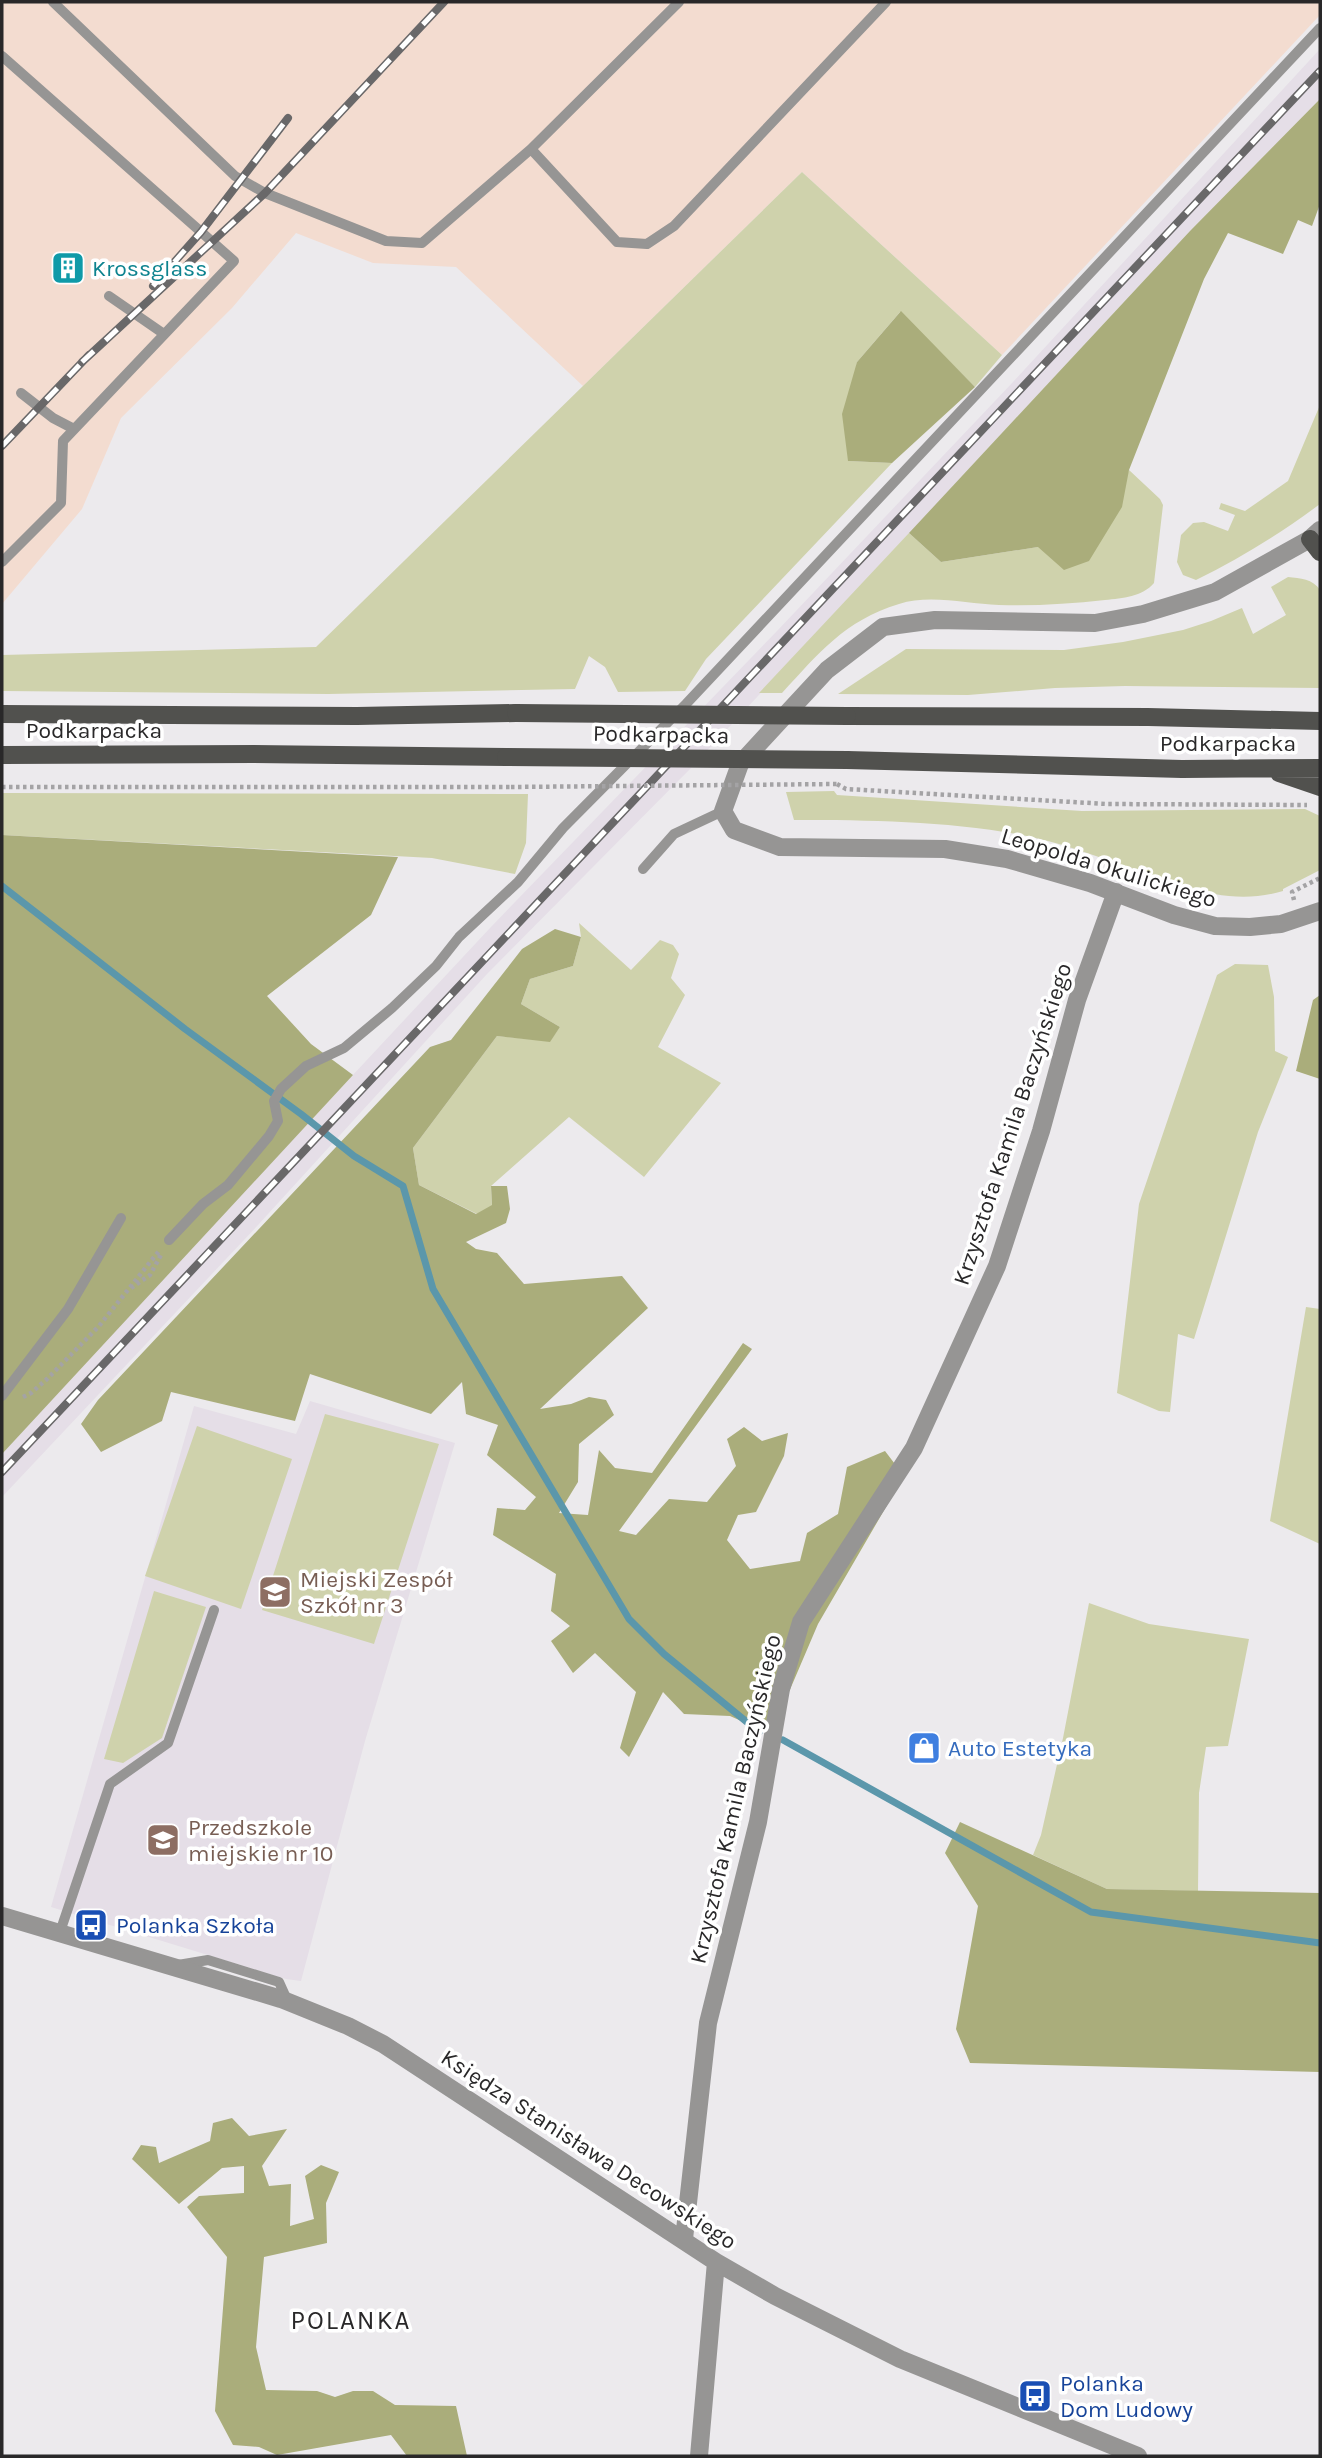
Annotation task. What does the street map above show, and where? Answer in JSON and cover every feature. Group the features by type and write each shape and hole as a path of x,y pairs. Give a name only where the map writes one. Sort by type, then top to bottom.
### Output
{"main road":[{"name":"Podkarpacka","path":"2,714 357,716 516,713 1135,717 1320,721"},
{"name":"Podkarpacka","path":"2,755 254,754 847,760 1182,769 1320,768"},
{"path":"1259,768 1320,787"}],"street":[{"path":"723,811 740,764 827,670 883,627 935,620 1095,623 1143,614 1215,592 1317,541"},
{"name":"Leopolda Okulickiego","path":"723,811 734,830 779,847 944,849 1007,859 1116,892 1174,915 1215,926 1281,924 1320,911"},
{"name":"Krzysztofa Kamila Baczyńskiego","path":"684,2239 708,2023 758,1822 781,1689 801,1622 914,1448 996,1266 1041,1131 1077,1000 1116,892"},
{"name":"Księdza Stanisława Decowskiego","path":"2,1916 288,2002 348,2026 383,2044 716,2262 775,2296 900,2359 1138,2456"},
{"path":"699,2456 716,2262"}],"lane":[{"path":"53,2 236,176 265,193 386,241 422,243 531,149 680,2"},
{"path":"531,149 617,242 647,244 674,226 886,2"},
{"path":"169,1240 202,1204 228,1185 269,1136 278,1121 274,1101 281,1090 306,1066 344,1048 436,966 458,937 518,882 563,828 686,704 1320,28"},
{"path":"2,56 234,261 63,441 61,503 2,562"},
{"path":"109,296 164,334"},
{"path":"21,393 53,418 74,429"},
{"path":"642,869 674,834 723,811"},
{"path":"2,1396 68,1310 121,1218"},
{"path":"60,1932 110,1784 168,1744 214,1610"}],"path":[{"path":"2,787 837,784 846,789 902,790 1107,804 1310,805 1316,808"},
{"path":"1295,904 1292,891 1320,878"},
{"path":"129,1289 150,1275 169,1240"},
{"path":"19,1399 31,1394 99,1325 169,1240"}],"shaded area":[{"path":"2,2 1320,2 1320,15 1002,355 802,172 583,386 456,267 373,263 296,233 232,308 121,418 82,509 2,604"},
{"path":"1320,49 1320,99 1190,231 692,767 487,974 258,1225 2,1497 2,1454 74,1374 490,928 1013,382"},
{"name":"Miejski Zespół Szkół nr 3","path":"310,1401 455,1443 365,1741 301,1981 286,1979 51,1907 194,1406 296,1434"}],"green space":[{"path":"1320,99 1320,204 1312,226 1298,220 1283,254 1228,233 1204,279 1129,470 1122,507 1089,561 1064,570 1038,547 941,562 909,533 1190,231"},
{"path":"802,172 1002,355 975,387 900,312 857,362 848,461 892,463 706,659 685,691 618,692 605,667 589,656 575,689 328,694 2,691 2,655 316,647"},
{"path":"901,311 975,387 892,463 848,461 842,414 857,362"},
{"path":"1320,405 1320,504 1260,545 1213,572 1196,580 1183,575 1177,562 1181,535 1193,523 1204,522 1228,531 1235,515 1219,509 1221,503 1245,511 1288,481"},
{"path":"1129,470 1163,505 1154,583 1149,588 1132,596 1079,603 999,605 923,600 899,604 863,619 848,629 821,652 782,693 759,693 909,533 941,562 1038,547 1126,477"},
{"path":"1288,577 1310,581 1320,590 1320,688 1125,686 968,695 838,694 906,649 1064,650 1183,630 1242,608 1253,634 1286,615 1271,587"},
{"path":"834,791 837,795 1082,811 1305,809 1320,816 1320,870 1283,891 1244,897 1224,896 1186,887 1049,841 994,830 880,821 794,820 786,792"},
{"path":"2,793 528,794 526,843 515,874 432,858 2,835"},
{"path":"2,835 398,857 371,915 267,996 311,1044 353,1075 2,1454"},
{"path":"579,923 631,970 660,940 673,945 679,954 671,978 685,995 658,1047 721,1083 644,1177 569,1117 491,1186 492,1206 477,1214 419,1185 413,1148 497,1036 550,1041 560,1027 521,1004 530,979 573,966 581,937"},
{"path":"555,929 581,937 573,966 530,979 521,1004 560,1027 550,1042 497,1036 413,1148 419,1185 476,1214 492,1205 491,1186 507,1186 510,1209 506,1223 466,1242 476,1249 497,1253 524,1284 622,1276 648,1308 540,1409 571,1404 589,1397 606,1400 614,1415 579,1444 578,1482 559,1513 588,1515 599,1450 615,1468 652,1473 743,1343 752,1349 619,1531 636,1535 669,1499 707,1502 736,1466 727,1439 744,1427 762,1441 788,1433 784,1456 756,1512 738,1515 727,1540 750,1569 800,1561 807,1533 838,1514 847,1467 885,1451 904,1476 818,1624 771,1734 730,1716 684,1714 663,1692 629,1757 620,1748 636,1692 595,1653 573,1673 551,1641 570,1626 551,1611 556,1574 493,1535 497,1508 525,1510 536,1497 487,1455 498,1425 466,1414 462,1382 431,1414 310,1374 295,1421 171,1392 162,1421 101,1452 81,1424 98,1400 430,1047 451,1040 522,949"},
{"path":"1235,964 1268,965 1274,997 1275,1051 1288,1057 1258,1132 1194,1339 1178,1334 1170,1412 1159,1411 1117,1393 1139,1204 1217,975"},
{"path":"1320,995 1320,1079 1296,1071 1313,1000"},
{"path":"1306,1307 1320,1309 1320,1544 1270,1521"},
{"path":"325,1414 439,1444 374,1644 262,1610"},
{"path":"197,1426 292,1459 241,1609 145,1576"},
{"path":"154,1591 206,1607 162,1738 123,1763 104,1759"},
{"path":"1089,1603 1149,1624 1249,1639 1228,1746 1206,1747 1199,1793 1198,1891 1107,1889 1033,1855 1041,1835 1063,1738"},
{"path":"960,1822 1107,1889 1320,1893 1320,2072 970,2063 956,2029 978,1906 945,1853"},
{"path":"232,2118 249,2136 287,2129 262,2166 269,2186 291,2184 290,2226 314,2219 305,2176 321,2165 339,2172 326,2203 327,2243 264,2257 256,2347 266,2390 317,2391 335,2397 353,2391 373,2391 395,2405 456,2406 467,2456 407,2456 391,2435 277,2455 259,2447 233,2445 215,2411 227,2257 187,2207 199,2196 244,2193 244,2166 222,2168 179,2204 132,2159 141,2145 156,2147 159,2163 210,2141 213,2123"}],"waterway":[{"path":"2,886 354,1156 403,1186 433,1289 629,1619 664,1654 759,1732"},
{"path":"783,1740 1091,1912 1320,1943"}],"railway":[{"path":"82,362 265,193 444,2"},
{"path":"2,1472 1320,71"},
{"path":"153,286 201,232 288,118"},
{"path":"2,446 89,355"}],"place":[{"name":"Krossglass","path":"68,268"},
{"name":"Miejski Zespół Szkół nr 3","path":"275,1592"},
{"name":"Auto Estetyka","path":"924,1748"},
{"name":"Przedszkole miejskie nr 10","path":"163,1840"},
{"name":"Polanka Szkoła","path":"91,1925"},
{"name":"Polanka Dom Ludowy","path":"1035,2396"}],"district":[{"name":"POLANKA","path":"351,2320"}]}
